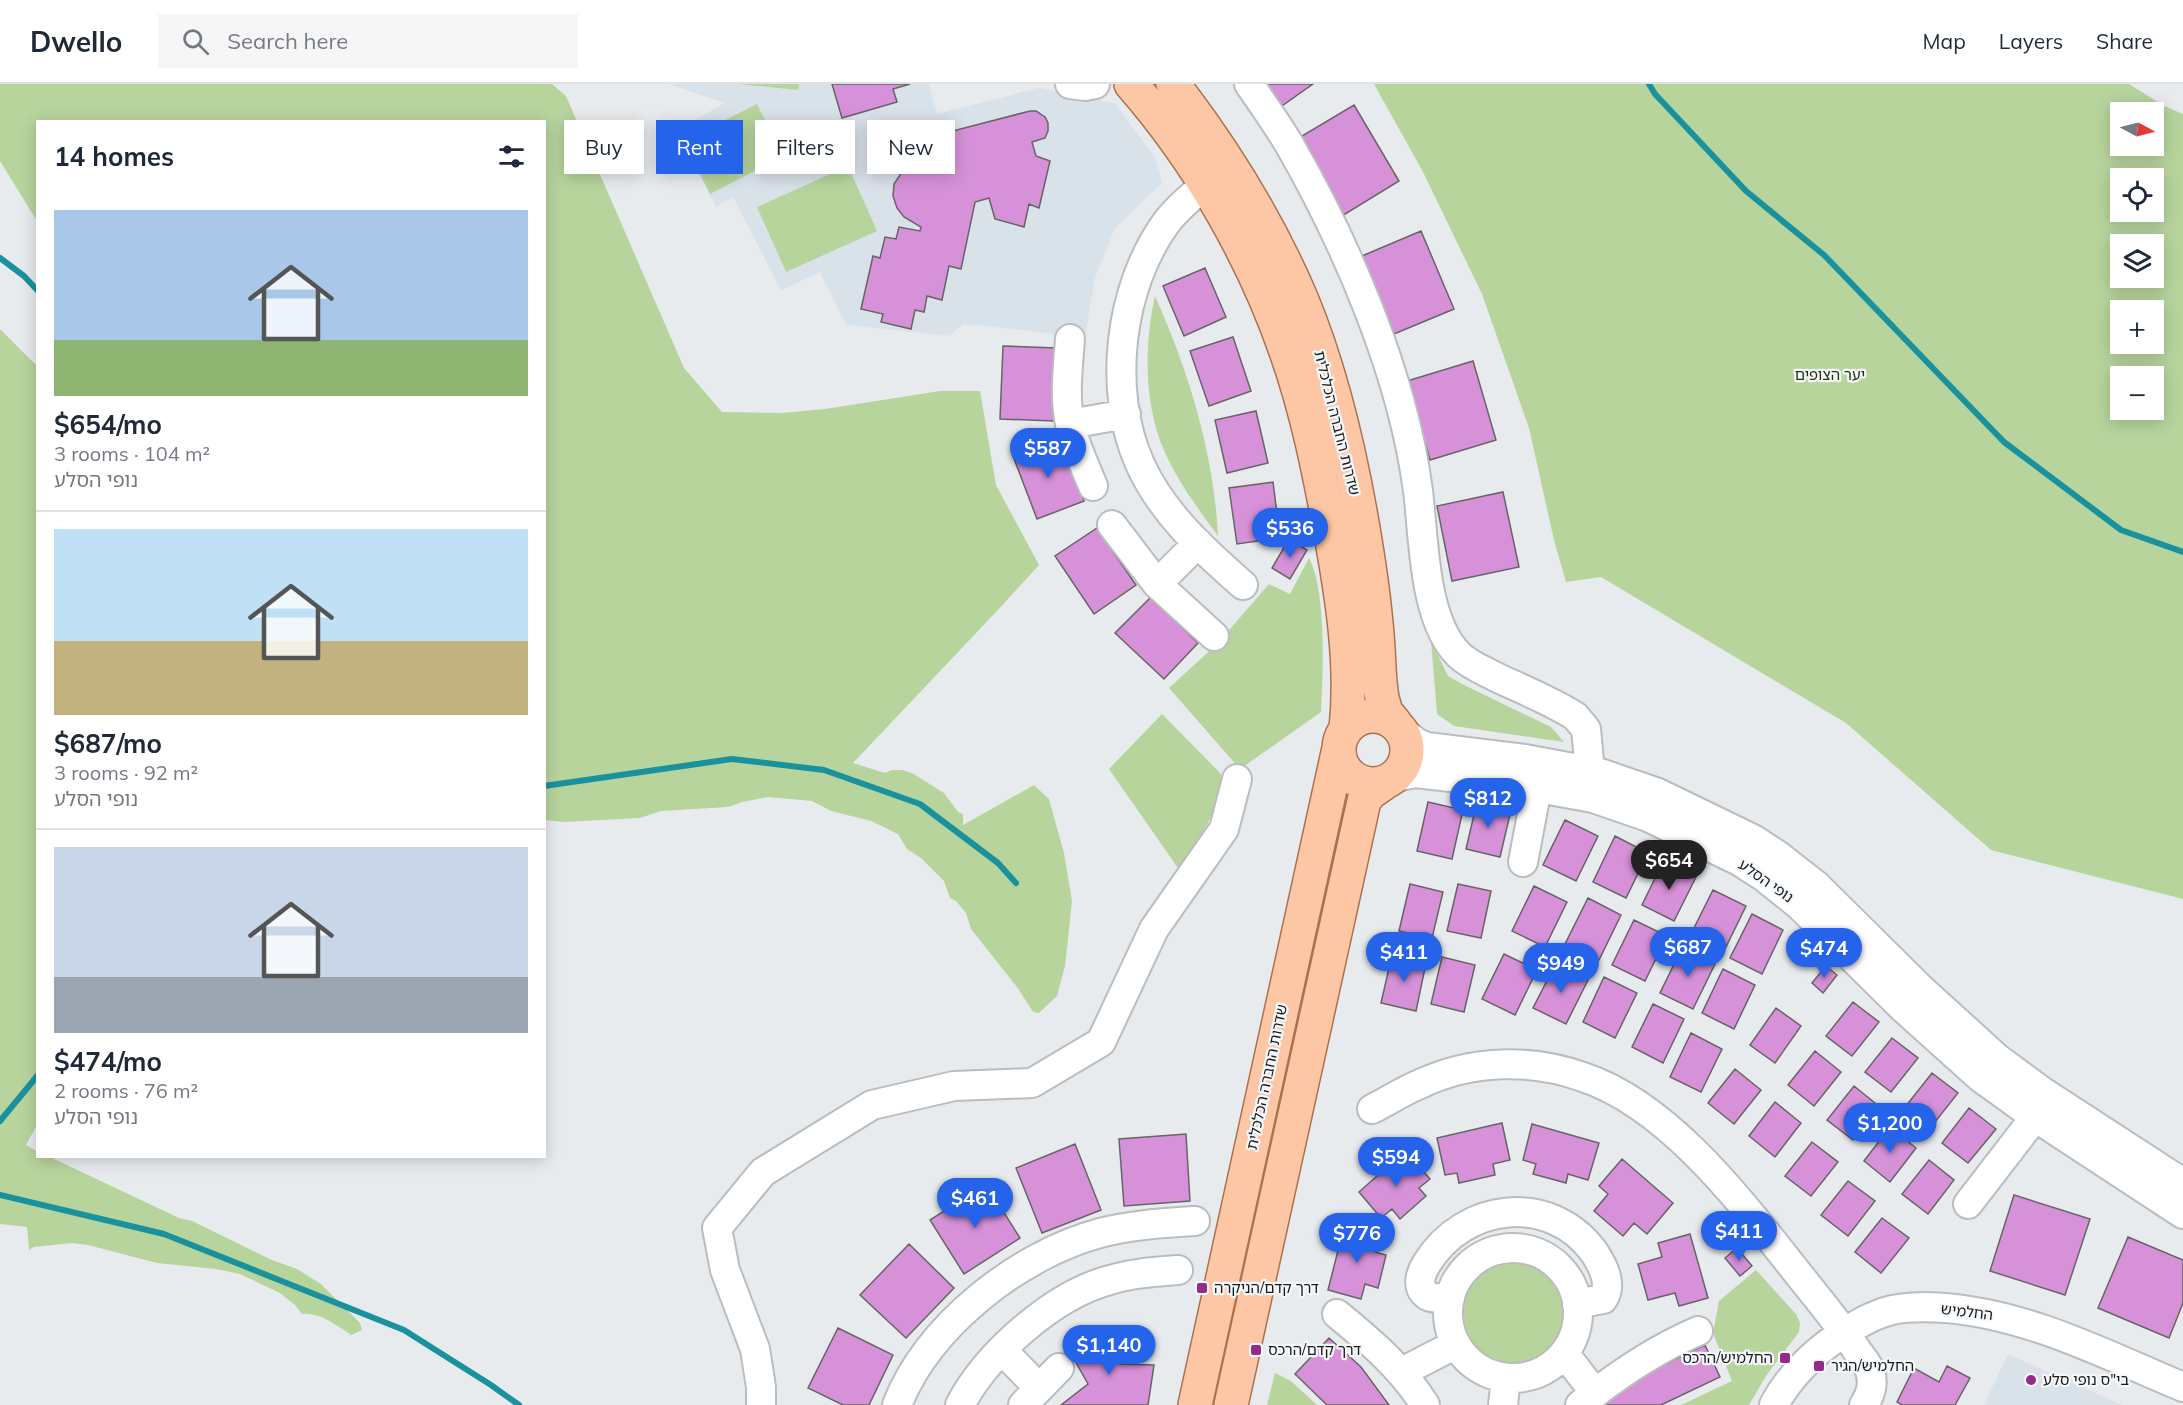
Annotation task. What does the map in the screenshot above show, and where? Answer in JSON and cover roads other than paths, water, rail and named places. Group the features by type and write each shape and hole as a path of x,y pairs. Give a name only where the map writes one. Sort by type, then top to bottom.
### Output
{"main road":[{"name":"שדרות החברה הכלכלית","path":"1131,84 1205,185 1237,240 1271,312 1287,355 1307,423 1328,522 1341,603 1347,685 1342,739 1195,1405"},
{"name":"שדרות החברה הכלכלית","path":"1173,84 1229,161 1266,225 1301,299 1318,345 1341,424 1366,551 1382,698 1386,712 1398,727"},
{"path":"1231,1405 1364,801 1370,793 1389,780 1401,771 1408,754 1407,742 1398,727 1377,716 1361,718 1342,739 1342,766 1355,780 1367,785 1389,780"}],"street":[{"path":"1070,84 1085,86 1095,84"},
{"path":"1249,84 1288,143 1323,209 1360,287 1384,352 1406,427 1418,488 1426,568 1434,609 1442,630 1459,655 1478,668 1575,716 1586,729 1590,771"},
{"path":"1205,185 1181,206 1166,224 1150,250 1131,301 1122,350 1126,414 1130,436 1140,465 1160,497 1180,525 1243,585"},
{"path":"1070,339 1067,385 1070,424 1080,455 1094,486"},
{"path":"1070,424 1126,414"},
{"path":"1112,525 1157,584 1214,636"},
{"path":"1157,584 1198,543"},
{"name":"נופי הסלע","path":"1398,727 1417,743 1427,747 1525,759 1590,771 1658,793 1726,825 1779,856 1836,904 1920,988 1998,1059 2043,1092 2183,1183"},
{"name":"נופי הסלע","path":"1389,780 1415,773 1537,788 1593,798 1648,818 1714,848 1764,877 1819,923 1902,1007 1996,1090 2183,1214"},
{"path":"761,1405 761,1387 755,1349 725,1270 717,1228 763,1172 872,1105 954,1086 1032,1083 1101,1042 1154,929 1224,829 1237,779"},
{"path":"1523,862 1537,788"},
{"path":"1372,1109 1420,1083 1478,1066 1527,1064 1556,1069 1585,1077 1618,1093 1648,1113 1682,1141 1717,1176 1845,1332 1870,1369 1873,1383 1864,1405"},
{"path":"1968,1203 2035,1117"},
{"path":"897,1405 917,1366 931,1348 964,1312 1013,1273 1072,1242 1118,1230 1195,1221"},
{"path":"1118,1230 1127,1276"},
{"path":"1517,1248 1539,1253 1559,1266 1571,1283 1577,1304 1577,1324 1572,1340 1564,1353 1553,1365 1504,1391 1468,1359 1456,1344 1449,1322 1450,1298 1454,1286 1471,1263 1491,1252 1517,1248"},
{"path":"960,1405 988,1365 1002,1350 1028,1326 1078,1293 1108,1280 1178,1270"},
{"name":"החלמיש","path":"1774,1405 1813,1355 1845,1332 1876,1315 1921,1307 1972,1310 2026,1322 2183,1387"},
{"path":"1337,1314 1402,1372 1425,1405"},
{"path":"1564,1353 1587,1399 1644,1358 1698,1330"},
{"path":"1402,1372 1456,1344"},
{"path":"1002,1350 1031,1397 1059,1368"}],"waterway":[{"path":"1649,84 1655,94 1746,191 1824,255 2004,442 2121,530 2183,552"},
{"path":"0,258 24,276 36,289"},
{"path":"546,786 732,759 824,770 920,804 998,863 1016,883"},
{"path":"0,1121 36,1077"},
{"path":"0,1195 164,1234 404,1330 519,1405"}],"place":[{"name":"דרך קדם/הניקרה","path":"1202,1288"},
{"name":"דרך קדם/הרכס","path":"1256,1350"},
{"name":"החלמיש/הרכס","path":"1785,1358"},
{"name":"החלמיש/הגיר","path":"1819,1366"},
{"name":"בי\"ס נופי סלע","path":"2031,1380"}],"park label":[{"name":"יער הצופים","path":"1830,375"}]}
